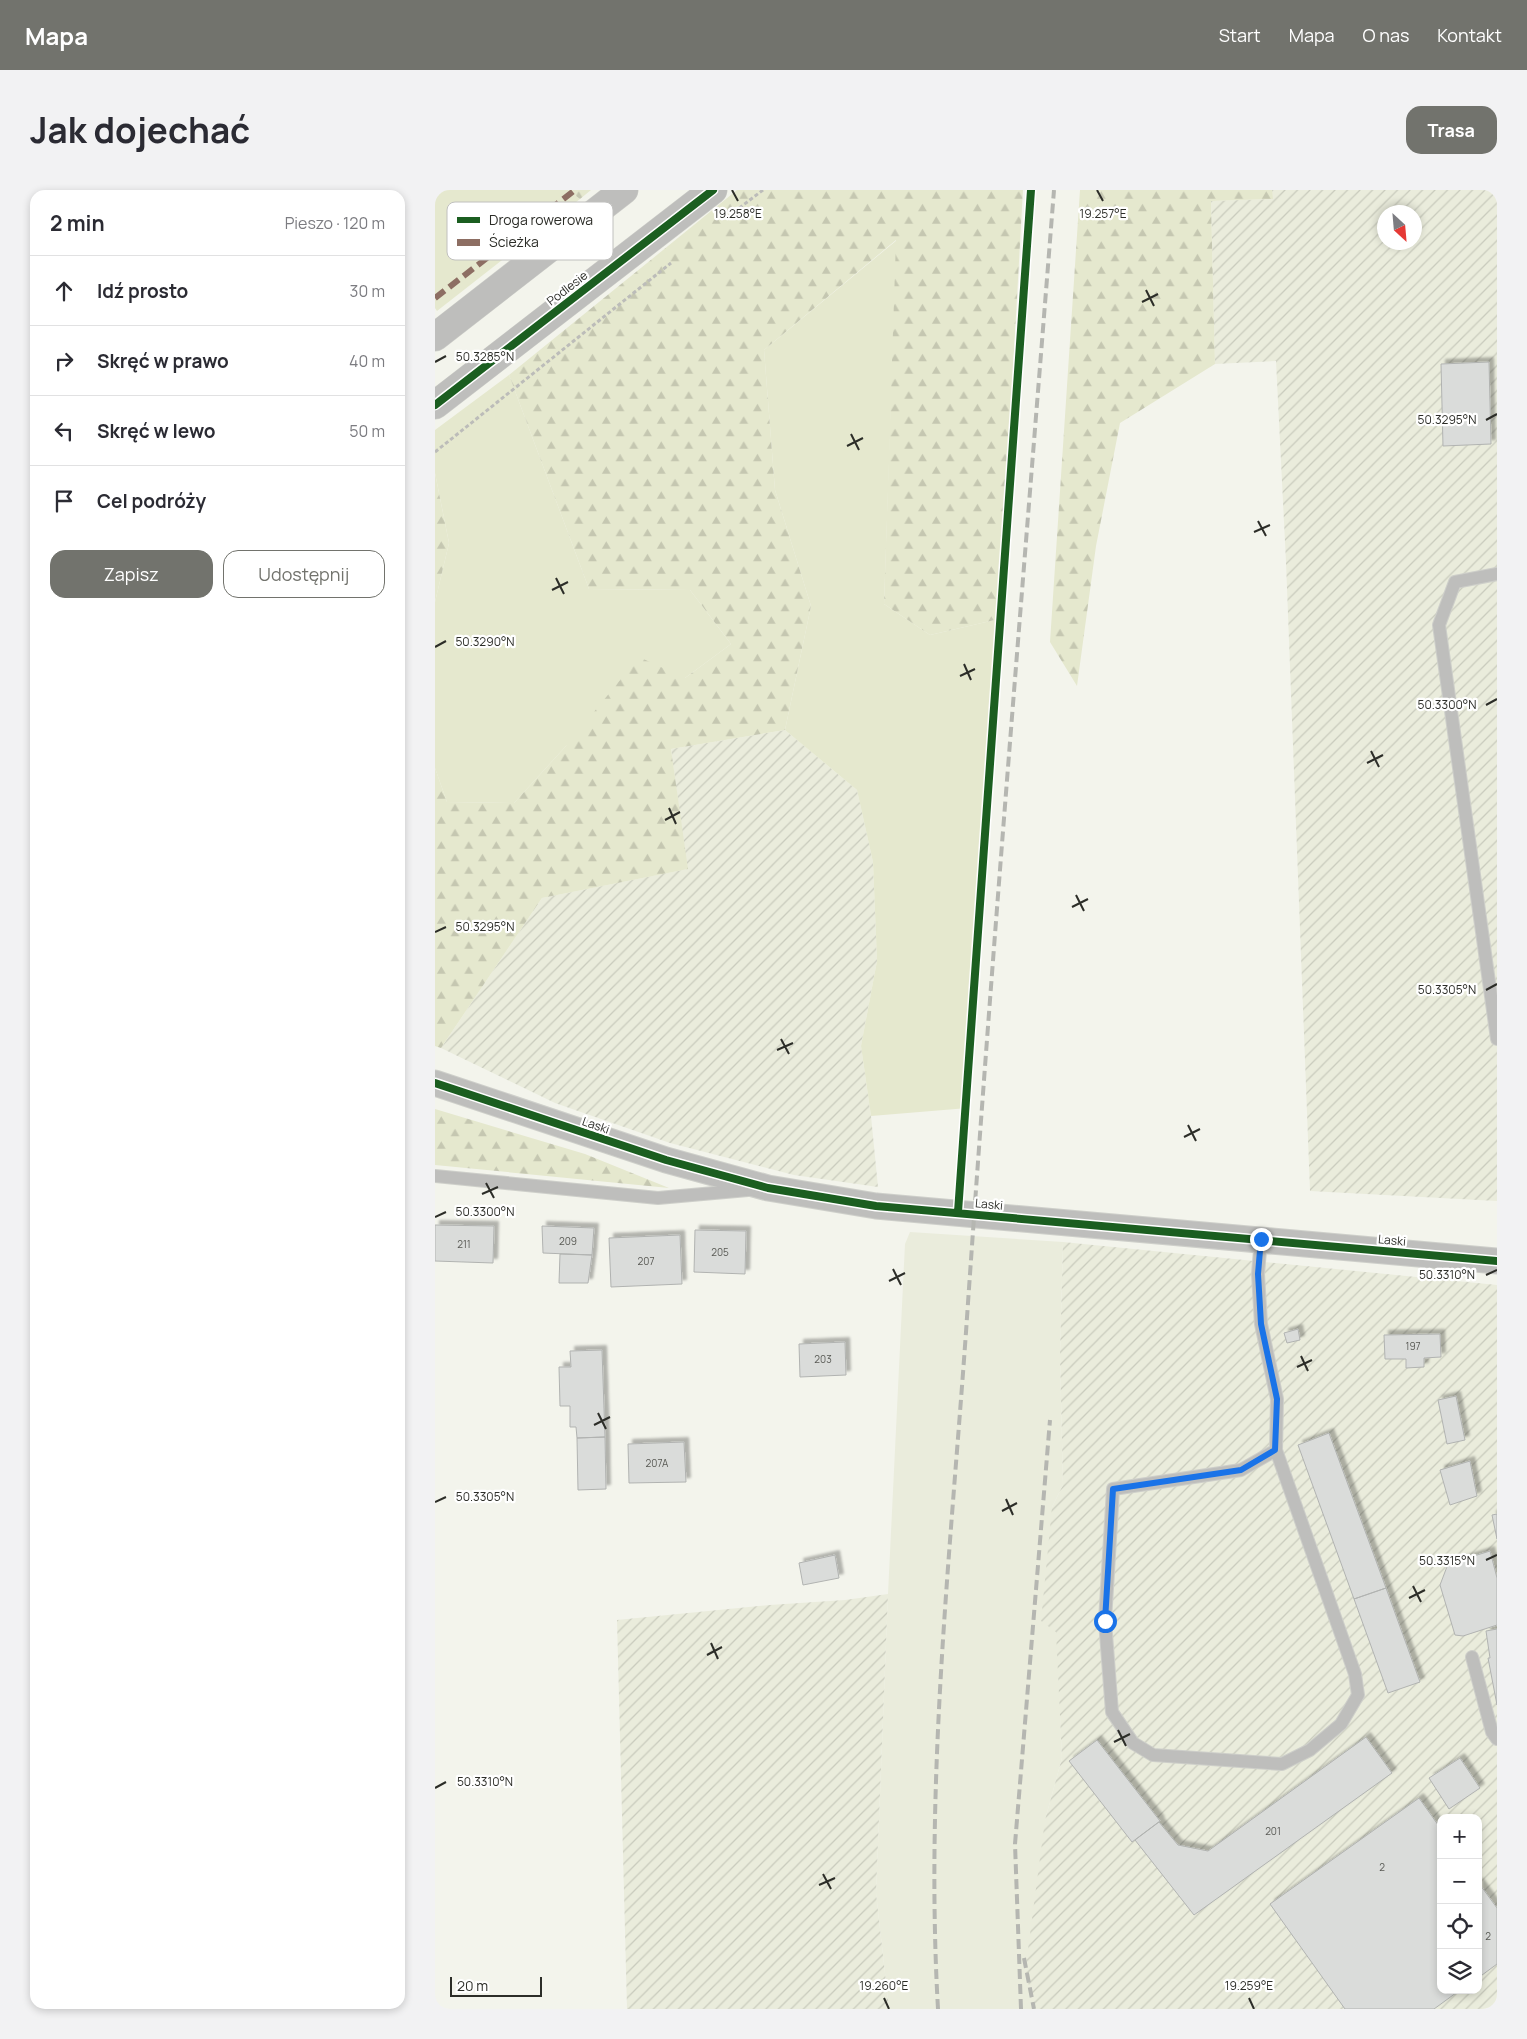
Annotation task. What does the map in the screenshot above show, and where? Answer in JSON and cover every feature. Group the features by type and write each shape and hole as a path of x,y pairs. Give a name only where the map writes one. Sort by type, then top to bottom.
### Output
{"street":[{"path":"609,202 624,190"},
{"name":"Podlesie","path":"435,404 713,190"},
{"path":"435,337 534,260"},
{"name":"Laski","path":"435,1083 666,1160 768,1188 876,1206 1497,1261"}],"lane":[{"path":"1497,574 1455,582 1439,625 1497,1039"},
{"path":"435,1176 658,1198 768,1188"},
{"path":"1261,1239 1258,1274 1261,1324 1277,1399 1275,1450 1355,1674 1358,1695 1341,1724 1310,1750 1283,1764 1153,1755 1133,1742 1112,1712 1105,1621 1113,1489 1241,1470 1275,1450"},
{"path":"1471,1657 1492,1732 1497,1739"}],"path":[{"path":"731,215 763,190"},
{"path":"435,452 677,258"}],"shaded area":[{"path":"1272,190 1497,190 1497,1201 1310,1191 1286,562 1276,361 1215,364 1211,201 1272,199"},
{"path":"785,730 857,790 873,862 877,961 861,1046 871,1116 878,1187 794,1175 670,1143 555,1103 441,1048 542,898 687,869 671,749"},
{"path":"910,1232 1063,1242 1060,1355 1063,1485 1052,1507 1062,1758 1045,1820 1044,2009 889,2009 876,1893 905,1244"},
{"path":"1063,1242 1497,1285 1497,2009 1036,2009 1025,1972 1045,1820 1062,1758 1056,1632 1041,1621 1052,1507 1063,1485 1060,1355"},
{"path":"888,1594 876,1893 889,2009 627,2009 617,1620 770,1605 845,1600"}],"green space":[{"path":"435,190 568,190 580,199 576,202 447,202 447,260 502,260 437,311 435,308"},
{"path":"568,190 591,190 580,199"},
{"path":"737,190 1023,190 999,619 930,635 884,604 896,240 764,350 775,490 811,606 785,730 671,749 688,869 542,898 441,1048 435,1046 435,768 447,802 514,803 566,746 639,657 685,678 731,644 690,590 589,589 509,375"},
{"path":"1080,190 1272,190 1273,199 1211,201 1215,364 1120,423 1096,546 1077,686 1050,642"},
{"path":"897,240 884,604 930,635 999,619 968,1108 871,1116 861,1046 877,961 873,862 857,790 785,730 811,606 775,490 764,350"},
{"path":"509,375 589,589 690,590 731,644 685,678 566,746 514,803 447,802 435,768 435,602 449,543 435,473 435,430"},
{"path":"435,473 449,543 435,602"},
{"path":"435,1109 585,1154 669,1188 435,1165"}],"building":[{"path":"1489,362 1491,444 1443,446 1441,364"},
{"path":"435,1225 494,1226 493,1263 435,1261"},
{"path":"542,1226 594,1228 592,1255 543,1253"},
{"path":"695,1230 746,1231 745,1274 694,1272"},
{"path":"680,1235 682,1284 611,1287 609,1238"},
{"path":"560,1254 592,1255 588,1283 559,1283"},
{"path":"1298,1329 1300,1340 1287,1343 1284,1333"},
{"path":"1440,1334 1441,1357 1424,1358 1424,1367 1406,1368 1406,1359 1385,1359 1384,1335"},
{"path":"845,1342 846,1375 800,1377 799,1344"},
{"path":"602,1350 605,1437 577,1438 576,1427 570,1427 570,1406 560,1406 559,1367 571,1367 570,1351"},
{"path":"1456,1396 1465,1440 1447,1444 1438,1400"},
{"path":"1329,1433 1386,1588 1354,1599 1298,1445"},
{"path":"605,1437 606,1489 578,1490 577,1438"},
{"path":"684,1442 686,1482 629,1483 628,1444"},
{"path":"1470,1461 1477,1496 1450,1505 1440,1470"},
{"path":"1497,1514 1497,1539 1492,1515"},
{"path":"1490,1551 1497,1578 1497,1625 1463,1636 1455,1635 1440,1585 1448,1564"},
{"path":"835,1555 839,1578 803,1585 799,1563"},
{"path":"1386,1588 1420,1682 1388,1693 1354,1599"},
{"path":"1497,1629 1497,1705 1488,1658 1490,1658 1486,1631"},
{"path":"1366,1737 1392,1773 1194,1915 1135,1840 1159,1822 1178,1845 1208,1851"},
{"path":"1097,1740 1160,1821 1132,1842 1069,1761"},
{"path":"1460,1758 1480,1788 1449,1809 1429,1778"},
{"path":"1419,1798 1437,1823 1437,1994 1455,1994 1434,2009 1345,2009 1270,1904"},
{"path":"1482,1887 1497,1908 1497,1964 1482,1975"}],"railway":[{"path":"938,2009 935,1840 941,1670 997,904 1054,190"},
{"path":"1021,2009 1015,1844 1050,1420"},
{"path":"1024,1958 1034,2009"}],"marked path":[{"path":"559,202 575,190"},
{"path":"435,298 484,260"}],"cycle path":[{"path":"435,405 713,190"},
{"path":"958,1212 1031,190"},
{"path":"435,1083 666,1160 768,1188 876,1206 1497,1261"}],"route":[{"path":"1105,1621 1113,1489 1241,1470 1275,1450 1277,1399 1261,1324 1258,1274 1261,1239"}]}
